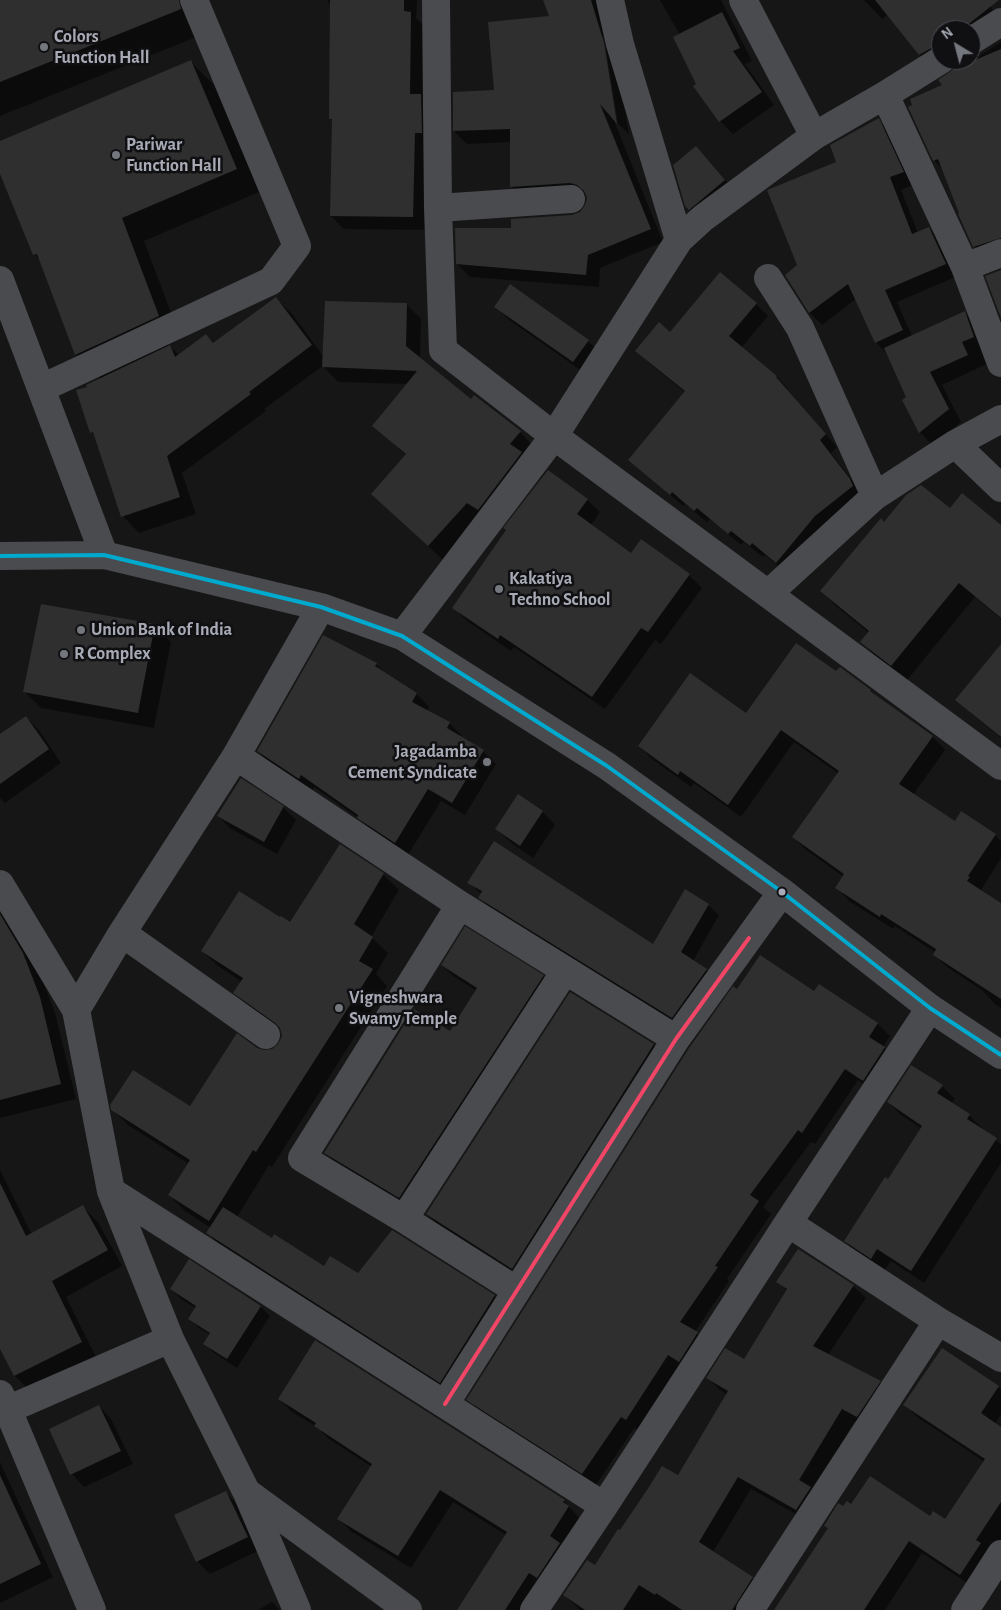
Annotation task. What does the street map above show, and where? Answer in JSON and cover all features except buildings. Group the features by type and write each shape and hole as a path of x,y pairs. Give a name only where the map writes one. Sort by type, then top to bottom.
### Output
{"street":[{"path":"42,388 271,282 298,246 194,0"},
{"path":"436,0 438,208 443,350 554,436 999,760"},
{"path":"610,0 620,44 679,240"},
{"path":"743,0 814,136"},
{"path":"981,35 1001,22"},
{"path":"402,636 554,436 679,240 703,218 814,136 931,66"},
{"path":"885,95 965,266 1001,364"},
{"path":"438,208 571,199"},
{"path":"965,266 1001,253"},
{"path":"768,278 800,328 875,496"},
{"path":"0,280 104,555"},
{"path":"769,594 875,496 954,444 1001,419"},
{"path":"954,444 1001,488"},
{"path":"0,556 104,555 321,607 402,636 607,766 782,892 930,1008 1001,1055"},
{"path":"76,1010 122,933 236,756 321,607"},
{"path":"236,756 460,905 676,1039"},
{"path":"0,884 76,1010 111,1191 170,1339 247,1493 297,1610"},
{"path":"445,1404 676,1039 782,892"},
{"path":"460,905 302,1158 516,1290"},
{"path":"122,933 266,1035"},
{"path":"404,1220 565,971"},
{"path":"534,1610 930,1008"},
{"path":"111,1191 604,1506"},
{"path":"788,1223 938,1321 1001,1358"},
{"path":"754,1608 938,1321"},
{"path":"92,1610 3,1405 170,1339"},
{"path":"247,1493 408,1610"},
{"path":"965,1610 1001,1554"}],"transit line":[{"path":"0,556 104,555 321,607 402,636 607,766 782,892 930,1008 1001,1055"},
{"path":"445,1404 676,1039 749,938"}],"place":[{"name":"Colors Function Hall","path":"44,47"},
{"name":"Pariwar Function Hall","path":"116,155"},
{"name":"Kakatiya Techno School","path":"499,589"},
{"name":"Union Bank of India","path":"81,630"},
{"name":"R Complex","path":"64,654"},
{"name":"Jagadamba Cement Syndicate","path":"487,762"},
{"name":"Vigneshwara Swamy Temple","path":"339,1008"}]}
